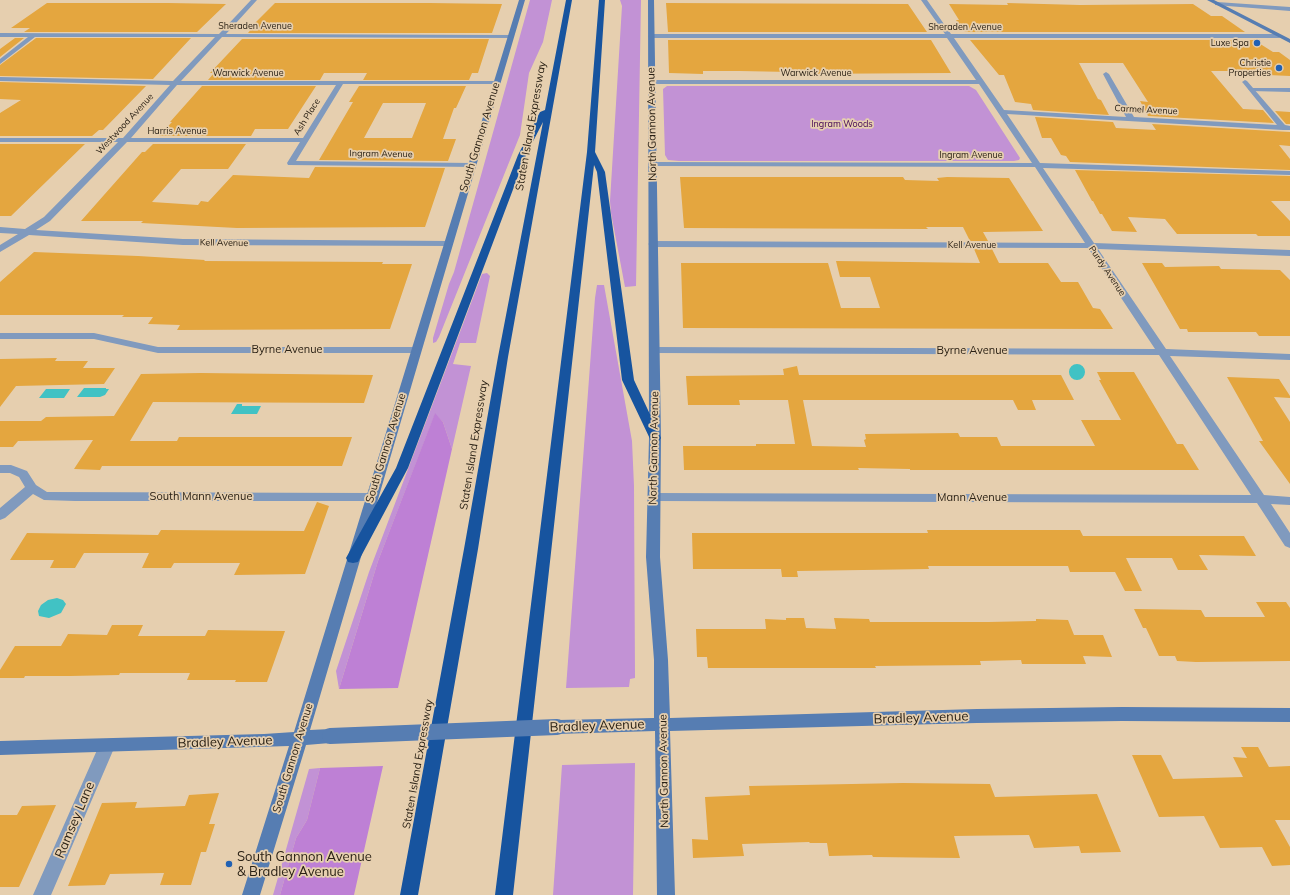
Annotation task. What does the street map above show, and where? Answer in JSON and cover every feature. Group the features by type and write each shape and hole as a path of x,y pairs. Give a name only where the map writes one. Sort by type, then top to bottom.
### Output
{"highway":[{"name":"Staten Island Expressway","path":"409,895 471,549 503,357 569,0"},
{"path":"504,895 591,152 602,0"},
{"path":"353,558 402,468 522,155 550,100"},
{"path":"591,152 601,172 628,380 655,438"}],"main road":[{"name":"South Gannon Avenue","path":"251,895 522,0"},
{"name":"North Gannon Avenue","path":"651,0 655,438 653,557 661,660 666,895"},
{"path":"1210,0 1290,41"},
{"name":"Bradley Avenue","path":"0,748 107,746 604,725 730,724 978,716 1114,714 1290,715"}],"street":[{"name":"Westwood Avenue","path":"0,249 47,219 124,141 176,82 254,0"},
{"name":"Purdy Avenue","path":"924,0 1002,112 1090,246 1290,543"},
{"path":"1217,4 1290,9"},
{"name":"Sheraden Avenue","path":"0,35 511,36"},
{"path":"0,62 34,35"},
{"name":"Sheraden Avenue","path":"651,36 1279,36"},
{"path":"1106,74 1132,120"},
{"name":"Warwick Avenue","path":"0,79 82,82 497,82"},
{"name":"Ash Place","path":"291,163 341,82"},
{"name":"Warwick Avenue","path":"652,82 980,82"},
{"path":"1245,82 1287,128"},
{"name":"Carmel Avenue","path":"1002,112 1287,128"},
{"name":"Harris Avenue","path":"0,140 305,140"},
{"name":"Ingram Avenue","path":"291,163 472,165"},
{"name":"Ingram Avenue","path":"652,164 1036,165 1290,173"},
{"name":"Kell Avenue","path":"0,230 183,242 448,244"},
{"name":"Kell Avenue","path":"653,244 1090,246 1290,253"},
{"name":"Byrne Avenue","path":"0,336 94,336 158,350 416,350"},
{"name":"Byrne Avenue","path":"654,350 1162,352 1290,357"},
{"path":"0,469 11,469 23,474 32,488 0,515"},
{"name":"South Mann Avenue","path":"32,488 44,496 75,497 372,497"},
{"name":"Mann Avenue","path":"654,497 1261,499 1290,501"},
{"name":"Ramsey Lane","path":"42,895 107,746"}],"lane":[{"path":"1251,89 1290,90"}],"green space":[{"path":"530,0 552,0 543,42 529,73 520,135 439,337 436,342 433,343 433,338 454,272"},
{"path":"620,0 641,0 636,286 625,287 610,201 622,6"},
{"name":"Ingram Woods","path":"667,86 969,86 976,90 1020,158 1019,160 1014,161 668,160 665,155 663,89"},
{"path":"487,273 490,276 476,343 460,343 453,364 471,366 452,449 443,422 435,414 378,561 339,689 336,671 369,572 482,274"},
{"path":"597,285 604,285 632,441 634,486 635,678 630,679 629,687 566,688 595,298"},
{"path":"635,763 633,895 553,895 562,765"},
{"path":"320,768 307,820 296,838 280,895 273,895 309,769"}],"shaded area":[{"path":"435,413 443,422 452,449 398,688 339,689 378,561"},
{"path":"383,766 354,895 280,895 296,838 307,820 320,768"}],"water":[{"path":"1077,364 1084,369 1085,372 1080,379 1077,380 1070,375 1069,372 1074,365"},
{"path":"84,388 109,389 105,395 100,397 77,397"},
{"path":"46,389 70,389 64,398 39,398"},
{"path":"237,404 242,404 242,406 261,406 257,414 231,414"},
{"path":"57,598 63,600 66,604 61,613 49,618 39,616 38,611 41,605 48,600"}],"building":[{"path":"47,3 226,4 197,32 24,32 30,28 11,28"},
{"path":"275,3 502,4 492,33 248,33 253,27 251,27"},
{"path":"666,3 908,4 927,32 668,32"},
{"path":"1007,3 1080,5 1193,4 1211,16 1222,16 1245,32 965,32 956,20 959,20 949,4 1008,5"},
{"path":"15,38 24,38 0,57 0,49"},
{"path":"36,38 191,38 153,79 0,76 0,65"},
{"path":"242,39 489,39 478,73 472,73 469,80 363,80 367,73 324,73 320,80 208,80 214,73 210,73"},
{"path":"668,40 931,40 951,73 791,74 791,72 703,71 703,74 669,73"},
{"path":"970,40 1254,40 1273,52 1279,52 1290,60 1290,76 1268,75 1263,71 1211,71 1243,109 1263,110 1274,123 1148,116 1140,101 1148,102 1123,63 1079,63 1098,99 1101,100 1109,115 1033,110 1031,104 1015,102 1004,75 999,75"},
{"path":"0,82 146,86 103,130 99,130 92,136 0,136 0,113 21,100 0,99"},
{"path":"202,86 316,86 288,129 255,129 251,136 159,136"},
{"path":"359,86 466,86 456,108 454,108 443,139 456,139 448,161 319,160 353,102 349,102","holes":["383,103 426,103 412,138 364,138"]},
{"path":"1275,111 1290,112 1290,124 1286,124"},
{"path":"1035,117 1113,122 1116,128 1156,130 1152,124 1290,132 1290,146 1279,145 1290,159 1290,170 1070,162 1066,156 1061,155 1051,138 1042,138"},
{"path":"0,144 85,144 11,216 0,216"},
{"path":"153,144 246,144 228,169 181,169 152,202 198,205 201,201 208,202 233,175 309,178 315,167 445,168 425,227 237,228 141,223 143,221 81,221 142,152 145,152"},
{"path":"1075,170 1290,176 1290,201 1271,201 1290,221 1290,236 1258,236 1256,234 1177,234 1165,219 1128,217 1137,232 1112,231 1092,201"},
{"path":"680,177 903,177 905,180 939,181 937,178 947,177 1009,178 1043,231 983,232 988,241 970,241 963,227 926,227 928,229 684,228"},
{"path":"974,249 992,249 999,263 1048,263 1061,282 1078,282 1093,308 1100,309 1113,329 683,328 681,263 828,263 841,308 880,308 870,277 840,277 836,261 980,263"},
{"path":"34,252 138,256 205,260 204,261 383,262 382,264 412,264 390,329 177,330 180,325 148,324 153,317 122,317 124,315 0,315 0,282"},
{"path":"1142,263 1162,263 1165,267 1219,266 1221,269 1280,270 1290,280 1290,336 1259,336 1256,332 1188,332 1187,329 1180,329"},
{"path":"57,358 55,361 88,361 83,368 115,368 104,384 16,386 0,407 0,359"},
{"path":"797,366 799,375 1061,375 1074,400 1032,400 1036,410 1018,410 1013,400 803,400 812,446 866,447 864,440 866,439 865,434 958,433 960,437 997,437 1001,446 1095,446 1081,420 1121,420 1099,380 1101,380 1097,372 1134,372 1177,444 1183,444 1199,470 910,470 858,468 859,470 684,470 683,446 756,446 756,444 795,444 788,400 739,400 740,405 688,405 686,376 784,375 783,369"},
{"path":"201,373 373,375 364,403 153,402 130,441 177,441 179,437 352,437 342,466 102,466 100,470 74,469 93,440 18,441 13,447 0,447 0,421 41,421 46,417 114,416 141,374"},
{"path":"1227,377 1279,379 1290,396 1290,398 1274,397 1290,422 1290,484 1259,441 1263,441"},
{"path":"317,502 329,506 305,574 234,575 240,563 174,563 171,568 142,568 149,553 84,553 75,568 50,568 54,560 10,560 27,533 158,535 161,530 304,531"},
{"path":"927,530 1080,530 1083,536 1244,536 1256,556 1199,555 1208,570 1178,570 1172,558 1126,558 1142,591 1125,591 1115,572 1070,572 1068,566 928,566 929,569 797,571 798,577 782,577 781,569 693,569 692,533 928,533"},
{"path":"1256,602 1286,602 1290,608 1290,661 1196,662 1177,661 1175,656 1159,656 1146,628 1143,628 1134,609 1201,610 1205,617 1265,617"},
{"path":"786,618 804,618 806,628 836,629 834,618 869,619 870,622 988,622 1036,621 1036,619 1068,620 1074,635 1103,635 1112,657 1083,656 1086,664 1022,664 1021,660 980,661 981,665 875,666 876,668 708,668 707,657 697,657 696,629 766,629 765,619 786,620"},
{"path":"112,625 143,625 138,636 205,636 208,630 285,631 267,682 235,682 236,680 187,680 190,673 120,673 119,675 25,676 24,678 0,678 0,670 15,646 61,646 68,634 107,635"},
{"path":"1241,747 1258,747 1269,767 1290,766 1290,820 1275,820 1290,847 1290,865 1272,866 1262,847 1220,848 1204,816 1159,817 1132,755 1161,755 1173,779 1243,777 1233,757 1247,758"},
{"path":"903,783 990,784 995,797 1097,794 1121,852 1081,853 1079,846 1034,848 1029,835 954,836 960,858 873,857 872,855 829,856 827,843 809,842 742,844 744,856 693,858 692,839 708,840 705,797 750,795 749,786"},
{"path":"219,793 209,824 215,824 206,852 201,852 191,885 160,885 164,873 110,874 105,885 68,886 102,803 137,802 135,808 185,806 189,795"},
{"path":"56,805 19,887 0,887 0,815 17,815 22,806"}],"place":[{"name":"Luxe Spa","path":"1257,43"},
{"name":"Christie Properties","path":"1279,68"},
{"name":"South Gannon Avenue & Bradley Avenue","path":"229,864"}]}
